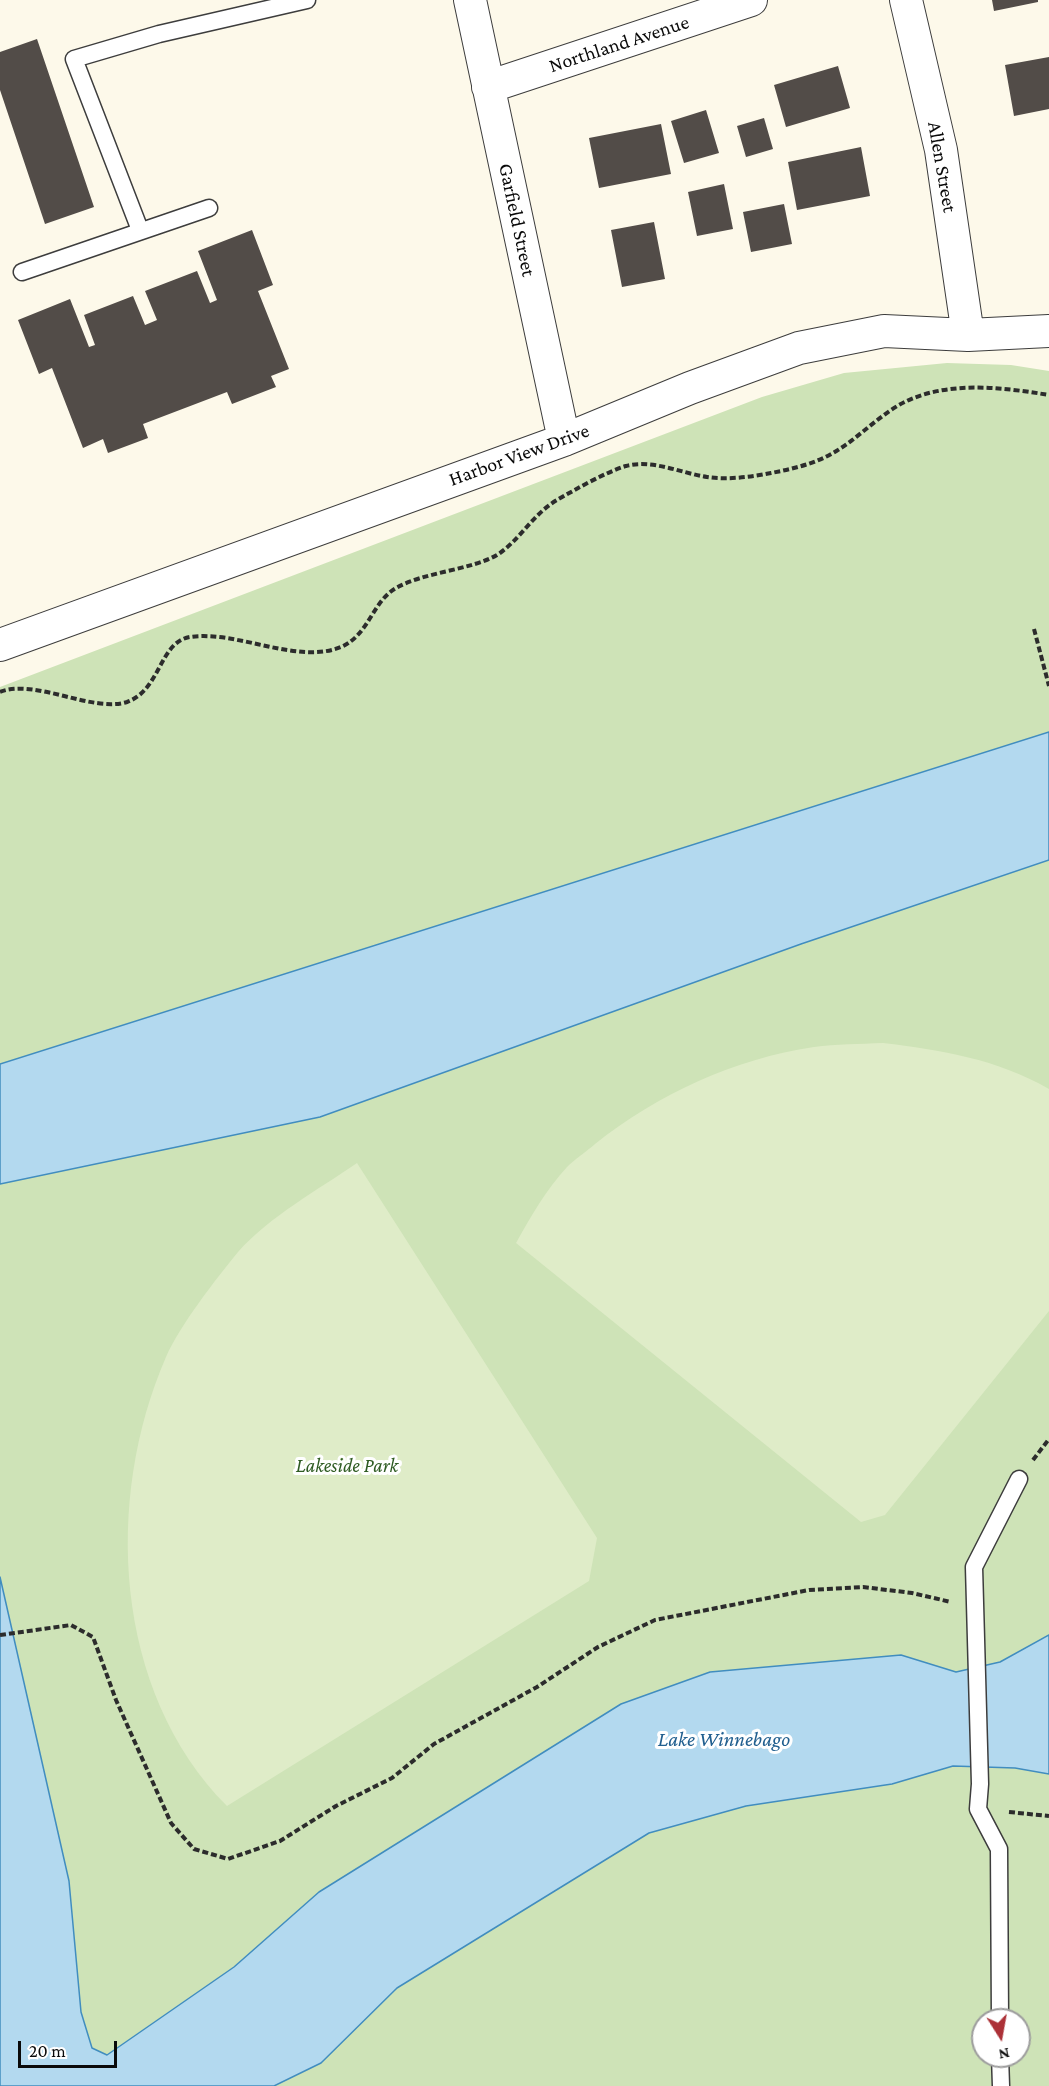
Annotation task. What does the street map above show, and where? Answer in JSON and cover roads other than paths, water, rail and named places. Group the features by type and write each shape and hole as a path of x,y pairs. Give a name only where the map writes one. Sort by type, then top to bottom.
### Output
{"street":[{"name":"Garfield Street","path":"470,0 564,440"},
{"name":"Northland Avenue","path":"488,87 751,0"},
{"name":"Allen Street","path":"906,0 941,150 968,335"},
{"name":"Harbor View Drive","path":"0,645 564,440 799,348 884,331 968,335 1049,331"}],"lane":[{"path":"140,230 74,59 159,34 307,0"},
{"path":"22,272 209,208"},
{"path":"1000,2008 999,1849 978,1809 980,1784 974,1567 1019,1479"},
{"path":"1000,2068 1000,2086"}],"water":[{"path":"1049,732 1049,860 801,944 320,1117 0,1184 0,1064"},
{"name":"Lake Winnebago","path":"0,1577 69,1881 81,2012 92,2048 107,2055 234,1967 319,1892 621,1704 710,1672 901,1655 956,1672 1000,1662 1049,1635 1049,1774 1015,1768 953,1766 892,1784 746,1806 649,1833 397,1988 321,2063 274,2086 0,2086"}],"park label":[{"name":"Lakeside Park","path":"347,1466"}]}
